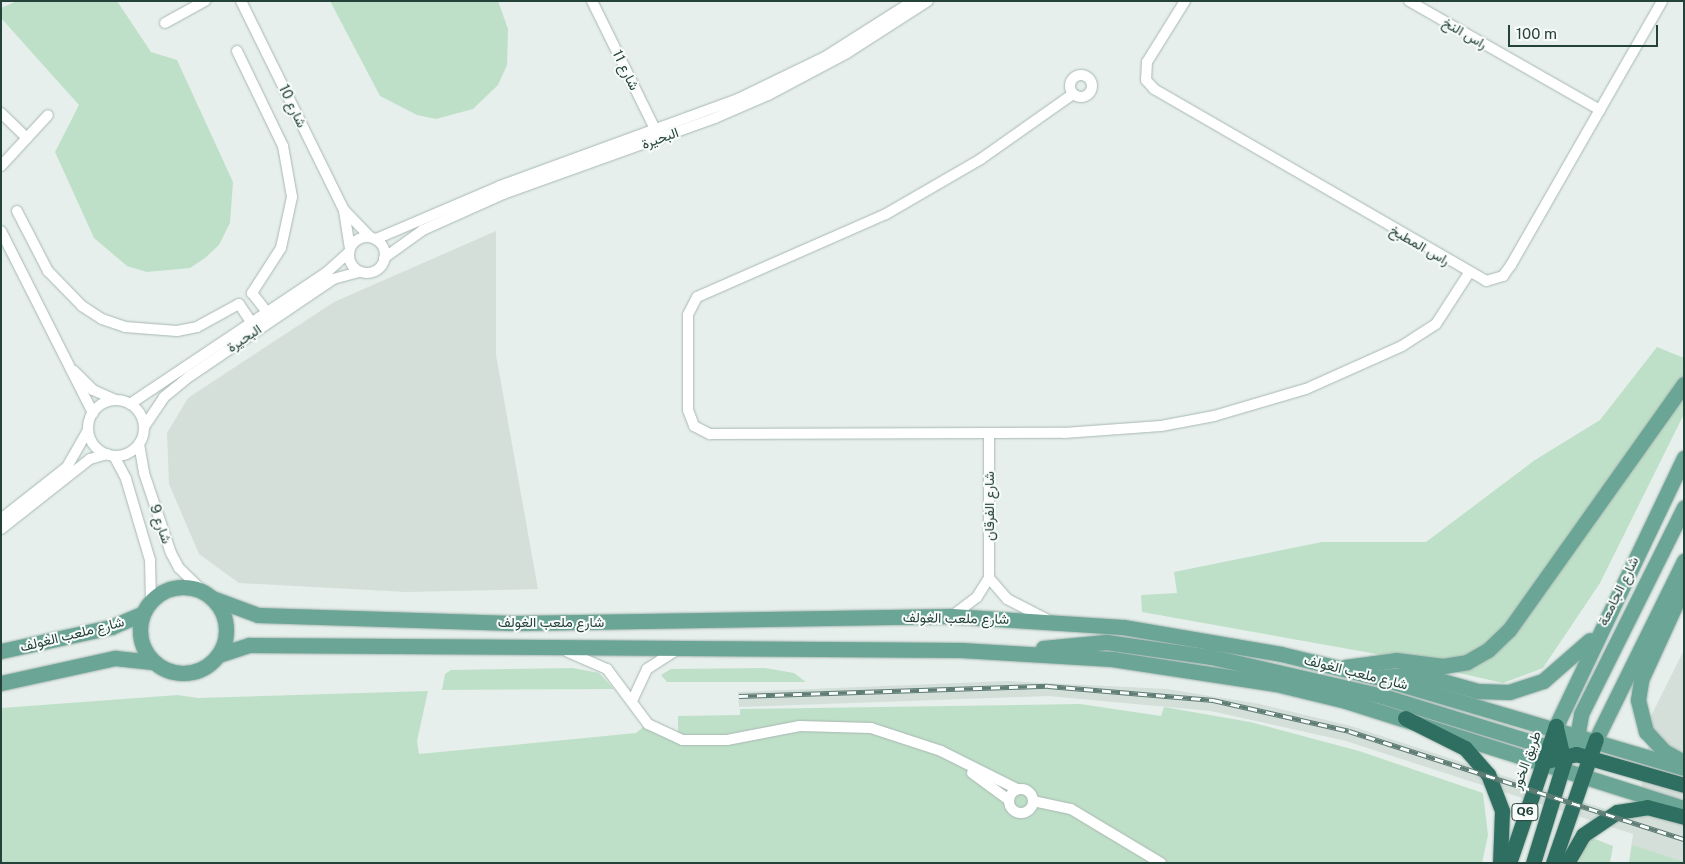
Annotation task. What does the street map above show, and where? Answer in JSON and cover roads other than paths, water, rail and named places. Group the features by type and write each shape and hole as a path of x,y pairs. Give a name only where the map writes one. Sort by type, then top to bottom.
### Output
{"highway":[{"path":"1405,718 1465,748 1488,774 1502,811 1500,863"},
{"path":"1553,863 1582,775 1573,751 1556,726"},
{"name":"طريق الخور","path":"1509,863 1542,762 1556,726"},
{"path":"1542,762 1573,751 1596,739"},
{"path":"1573,751 1684,785"},
{"path":"1533,863 1573,751"},
{"path":"1567,863 1583,835 1617,812 1647,807 1684,817"}],"main road":[{"path":"1340,668 1389,660 1443,666 1466,662 1488,650 1509,630 1684,384"},
{"name":"شارع الجامعة","path":"1556,726 1598,632 1684,458"},
{"path":"1684,507 1592,691 1573,751 1582,775 1684,808"},
{"path":"1684,561 1596,739 1684,768"},
{"path":"1684,586 1641,680 1638,700 1641,720 1654,742 1684,761"},
{"path":"177,587 209,595 226,625 218,655 201,669 187,673 165,670 153,662 140,640 142,614 151,600 177,587"},
{"name":"شارع ملعب الغولف","path":"209,595 258,614 513,623 952,616 1047,620 1204,639 1340,668 1556,726"},
{"name":"شارع ملعب الغولف","path":"1,651 111,627 142,614"},
{"path":"1380,678 1417,674 1478,691 1509,692 1543,681 1598,632"},
{"path":"1027,652 1066,644 1106,642 1212,658 1340,685 1548,747 1573,751"},
{"name":"شارع ملعب الغولف","path":"218,655 249,645 560,651 1027,652 1182,668 1276,684 1405,718 1542,762"},
{"path":"1,683 115,658 153,662"}],"street":[{"path":"165,22 205,1"},
{"name":"شارع 10","path":"241,1 344,210 349,250"},
{"name":"شارع 11","path":"592,1 658,135"},
{"name":"البحيرة","path":"805,71 913,1"},
{"name":"راس المطبخ","path":"1185,1 1147,62 1146,80 1154,89 1469,273 1486,281 1507,271 1662,1"},
{"name":"راس النخ","path":"1409,1 1600,110"},
{"name":"البحيرة","path":"384,258 423,230 503,194 740,103 805,71 926,2"},
{"path":"17,211 48,271 82,306 102,319 125,326 177,331 197,327 239,304 252,293 280,248 292,197 283,146 237,51"},
{"path":"1073,94 980,159 886,214 702,294 688,310 688,414 703,432 989,434 1161,426 1279,398 1339,376 1418,336 1446,311 1469,273"},
{"path":"1,113 27,138"},
{"path":"1,166 48,115"},
{"name":"البحيرة","path":"373,238 524,177 658,135"},
{"name":"شارع 10","path":"344,210 373,238"},
{"path":"1,231 93,412 88,430 76,456 52,484 1,530"},
{"path":"359,238 373,238 384,258 374,272 359,272 350,264 349,250 359,238"},
{"name":"البحيرة","path":"130,404 269,316 328,272 349,250"},
{"name":"البحيرة","path":"269,316 333,279 359,272"},
{"path":"252,293 269,316"},
{"path":"239,304 254,326"},
{"name":"البحيرة","path":"144,427 169,392 254,326"},
{"path":"1,519 90,459 129,453 140,444 144,427 141,415 130,404 115,400 86,385 68,365"},
{"path":"93,412 115,400"},
{"path":"88,430 94,444 110,455"},
{"name":"شارع الفرقان","path":"989,434 989,578"},
{"name":"شارع 9","path":"140,444 144,473 171,553 179,568 209,595"},
{"name":"شارع 9","path":"110,455 126,479 150,560 151,600"},
{"path":"126,479 144,473"},
{"path":"952,616 982,593 989,578 1007,599 1047,620"},
{"path":"633,699 647,669 677,650"},
{"path":"560,651 598,663 633,699 648,724 682,740 727,740 800,726 850,726 890,732 957,760 1017,789 1028,791 1034,801 1072,809 1161,863"},
{"path":"957,760 1008,800 1012,809 1022,813 1034,801"},
{"path":"1008,800 1017,789"}],"railway":[{"path":"739,696 1048,686 1213,700 1349,731 1684,839"}]}
